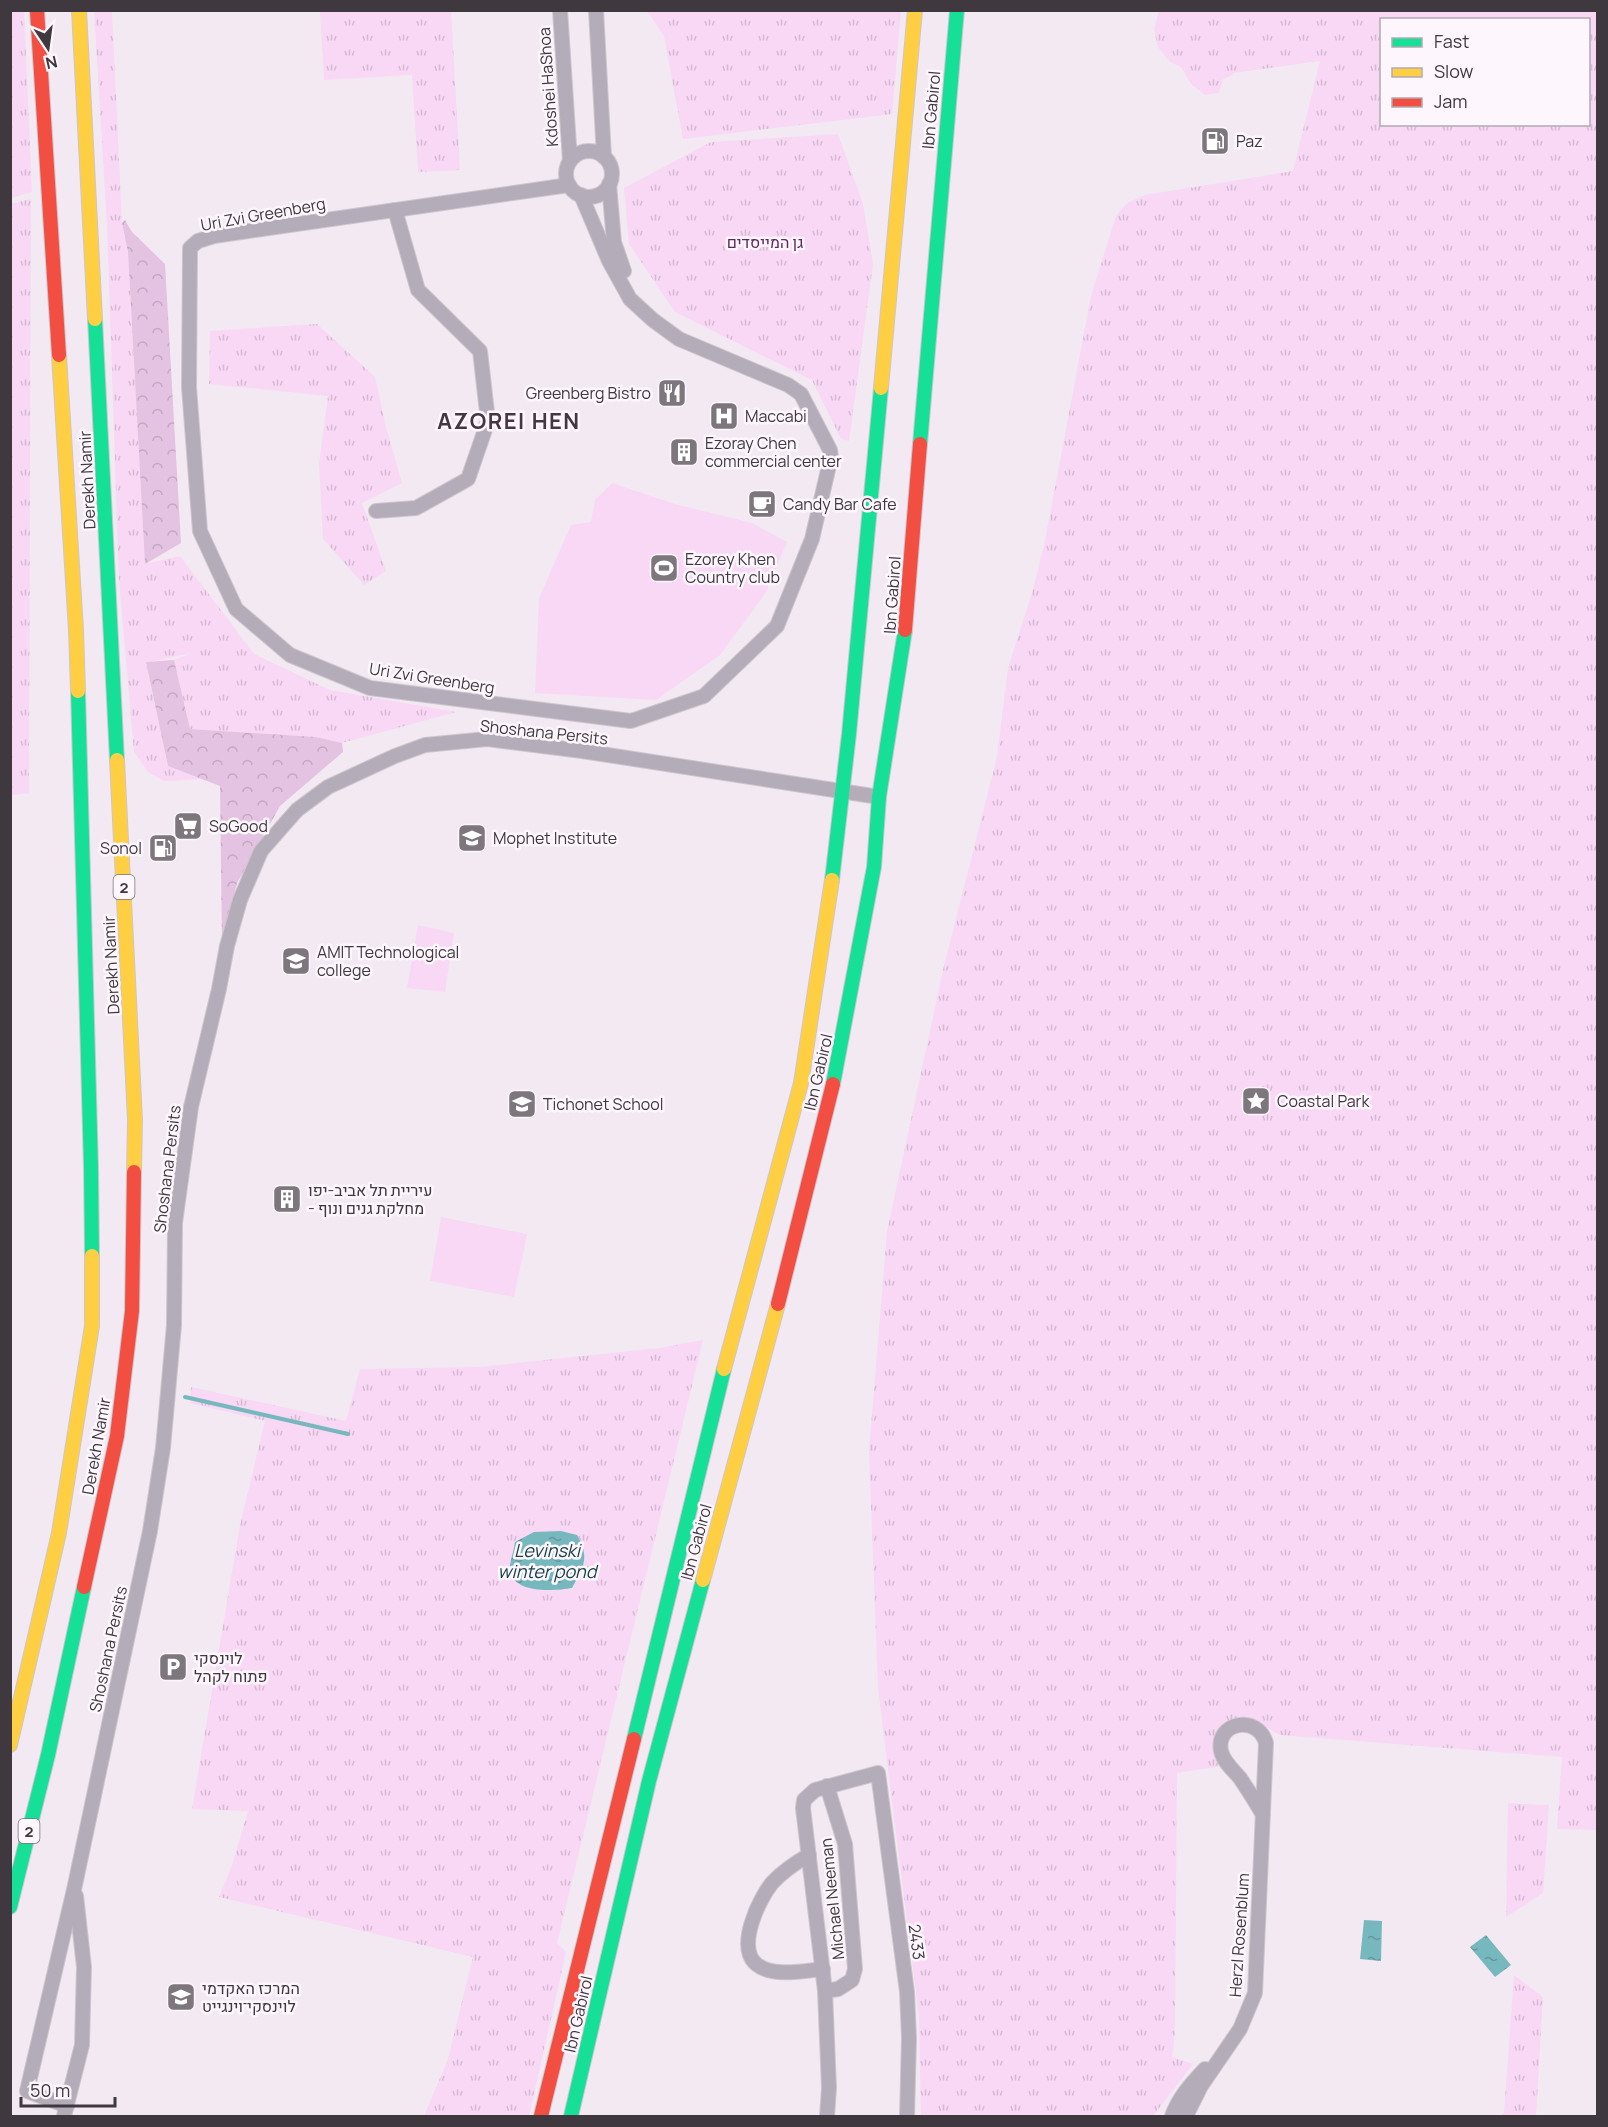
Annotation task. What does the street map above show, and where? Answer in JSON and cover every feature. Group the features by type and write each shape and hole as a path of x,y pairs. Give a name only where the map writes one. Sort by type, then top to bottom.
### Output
{"main road":[{"name":"Derekh Namir","path":"10,1745 59,1533 92,1326 91,1168 76,630 37,10"},
{"name":"Derekh Namir","path":"10,1907 48,1755 117,1436 132,1311 135,1120 79,10"},
{"name":"Ibn Gabirol","path":"541,2116 735,1326 765,1223 801,1083 836,853 859,636 915,10"},
{"name":"Ibn Gabirol","path":"571,2116 649,1781 764,1350 770,1335 836,1070 874,867 879,796 904,643 957,10"}],"street":[{"name":"Kdoshei HaShoa","path":"560,10 570,161"},
{"path":"596,10 604,157"},
{"path":"609,184 594,196 581,195 569,185 566,173 570,161 586,151 599,153 611,168 609,184 614,242 630,299"},
{"name":"Uri Zvi Greenberg","path":"569,185 214,236 198,241 190,248 189,387 200,531 236,609 290,655 370,688 631,721 704,696 777,626 814,532 831,457 801,394 788,385 679,339 630,299 609,261 581,195"},
{"path":"376,511 417,508 468,479 488,421 480,351 418,290 395,210"},
{"name":"Shoshana Persits","path":"65,2111 27,2091 75,1885 150,1531 161,1460 174,1325 175,1223 191,1107 227,946 240,900 261,851 297,810 328,788 395,756 424,745 487,739 879,796"},
{"name":"Herzl Rosenblum","path":"1186,2116 1192,2101 1240,2029 1255,1993 1263,1815 1266,1743 1261,1732 1249,1725 1234,1725 1224,1734 1221,1749 1224,1758 1252,1795 1263,1815"},
{"name":"2433","path":"828,1786 878,1773 907,1992 909,2038 907,2116"},
{"path":"827,2116 829,2088 825,1991 803,1808 804,1800 815,1790 828,1786"},
{"name":"Michael Neeman","path":"825,1991 838,1989 852,1980 855,1970 845,1844 828,1786"},
{"path":"808,1855 787,1868 772,1884 758,1905 748,1936 748,1953 756,1964 770,1971 822,1969"},
{"path":"65,2111 81,2049 84,1967 75,1885"},
{"name":"Herzl Rosenblum","path":"1172,2116 1187,2087 1224,2051"}],"green space":[{"path":"11,10 24,11 32,192 11,198"},
{"path":"94,11 112,11 122,223 128,252 145,564 180,556 254,654 330,690 456,712 342,743 316,737 190,729 174,660 191,653 146,663 168,766 202,779 164,781 148,772 134,752 119,580 107,225"},
{"path":"320,11 451,11 460,170 418,172 412,75 324,80"},
{"path":"647,11 901,11 892,114 683,139 664,36"},
{"name":"Coastal Park","path":"1159,11 1597,11 1597,1830 1557,1829 1562,1757 1280,1735 1248,1720 1225,1723 1216,1737 1222,1766 1177,1773 1175,2032 1172,2057 1193,2064 1153,2116 921,2116 919,2017 878,1688 869,1451 887,1232 943,970 997,757 1008,668 1033,590 1045,541 1091,296 1116,216 1127,203 1145,195 1293,171 1320,61 1234,73 1223,79 1219,93 1205,95 1191,84 1181,67 1170,62 1158,47 1154,29"},
{"name":"גן המייסדים","path":"838,134 863,204 873,264 849,441 841,439 812,380 675,312 629,244 624,188 711,142"},
{"path":"31,199 29,793 11,795 10,204"},
{"path":"125,220 132,232 165,264 181,543 145,564 128,252 122,223"},
{"path":"317,324 375,377 402,483 362,503 386,571 364,585 323,539 319,464 328,396 209,384 210,331"},
{"name":"Ezorey Khen Country club","path":"612,483 675,504 752,523 787,542 765,594 720,655 656,700 535,693 539,598 571,525 591,522 595,500"},
{"path":"174,660 190,729 316,737 342,743 343,752 280,806 237,883 222,943 220,786 168,766 146,662"},
{"path":"418,925 454,933 445,992 407,988"},
{"path":"441,1217 527,1234 514,1297 430,1281"},
{"path":"703,1340 557,1943 566,1952 529,2116 424,2116 448,2059 473,1957 219,1897 232,1865 248,1811 192,1809 240,1525 265,1421 190,1403 191,1387 346,1421 360,1369 478,1367 660,1348"},
{"path":"1508,1803 1549,1805 1543,1893 1506,1917"},
{"path":"1514,1975 1543,1997 1536,2116 1500,2116 1504,2113"}],"water":[{"name":"Levinski winter pond","path":"561,1531 577,1535 583,1550 584,1562 572,1588 534,1589 516,1582 511,1575 510,1565 515,1542 534,1532"},
{"path":"1364,1920 1382,1921 1381,1961 1360,1959"},
{"path":"1486,1935 1511,1965 1495,1977 1470,1947"}],"waterway":[{"path":"185,1397 348,1434"}],"traffic: fast":[{"path":"920,444 957,10"},
{"path":"95,319 117,760"},
{"path":"832,880 849,734 881,388"},
{"path":"833,1084 874,867 879,797 905,630"},
{"path":"78,691 92,1256"},
{"path":"634,1739 724,1369"},
{"path":"571,2116 649,1781 703,1580"},
{"path":"10,1907 48,1755 84,1587"}],"traffic: slow":[{"path":"79,10 95,319"},
{"path":"881,388 915,10"},
{"path":"59,355 78,691"},
{"path":"117,760 135,1120 134,1172"},
{"path":"724,1369 801,1083 832,880"},
{"path":"10,1745 59,1533 92,1326 92,1256"},
{"path":"703,1580 778,1304"}],"traffic: jam":[{"path":"37,10 59,355"},
{"path":"905,630 920,444"},
{"path":"778,1304 833,1084"},
{"path":"84,1587 117,1436 132,1311 134,1172"},
{"path":"541,2116 634,1739"}],"place":[{"name":"Paz","path":"1215,141"},
{"name":"Greenberg Bistro","path":"672,393"},
{"name":"Maccabi","path":"724,416"},
{"name":"Ezoray Chen commercial center","path":"684,452"},
{"name":"Candy Bar Cafe","path":"762,504"},
{"name":"Ezorey Khen Country club","path":"664,568"},
{"name":"SoGood","path":"188,826"},
{"name":"Mophet Institute","path":"472,838"},
{"name":"Sonol","path":"163,848"},
{"name":"AMIT Technological college","path":"296,961"},
{"name":"Coastal Park","path":"1256,1101"},
{"name":"Tichonet School","path":"522,1104"},
{"name":"עיריית תל אביב-יפו - מחלקת גנים ונוף","path":"287,1199"},
{"name":"לוינסקי פתוח לקהל","path":"173,1667"},
{"name":"המרכז האקדמי לוינסקי־וינגייט","path":"181,1997"}],"district":[{"name":"AZOREI HEN","path":"509,421"}]}
